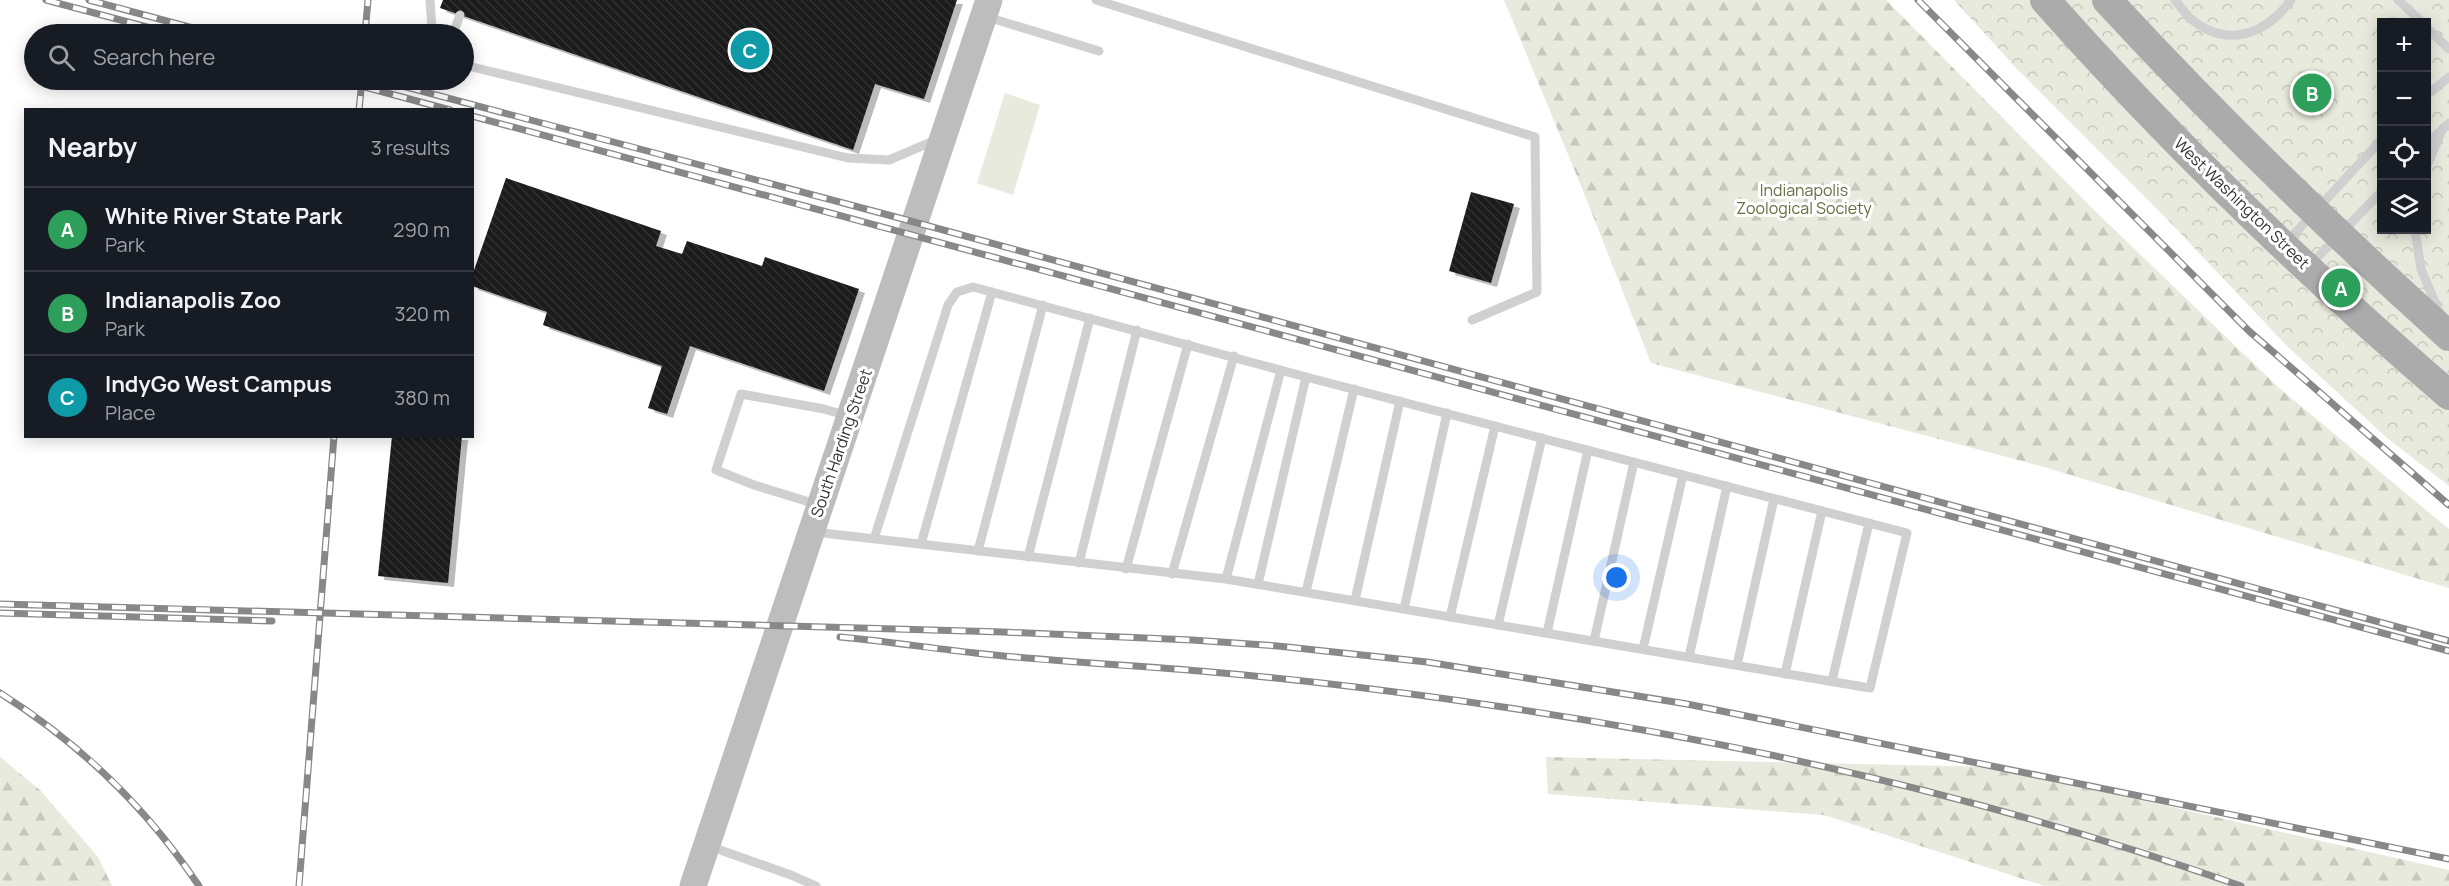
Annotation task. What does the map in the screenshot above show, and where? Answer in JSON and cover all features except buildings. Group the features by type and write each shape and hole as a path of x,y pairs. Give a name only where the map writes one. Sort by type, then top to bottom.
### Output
{"main road":[{"name":"West Washington Street","path":"2046,0 2170,134 2308,268 2449,395"},
{"path":"2107,0 2178,78 2314,213 2449,336"}],"street":[{"name":"South Harding Street","path":"693,886 986,8"}],"lane":[{"path":"430,0 432,24"},
{"path":"1096,0 1535,137 1537,292 1472,320"},
{"path":"2175,0 2190,18 2219,35 2245,35 2267,25 2291,0"},
{"path":"2398,0 2418,18"},
{"path":"986,8 1099,51"},
{"path":"457,24 460,15"},
{"path":"2431,31 2449,49"},
{"path":"474,67 848,158 889,160 943,137"},
{"path":"2431,93 2449,77"},
{"path":"2431,141 2446,126"},
{"path":"2431,159 2446,126"},
{"path":"2284,245 2377,144"},
{"path":"2308,268 2337,235 2377,196"},
{"path":"2416,234 2421,268 2449,336"},
{"path":"811,532 1226,579 1870,688 1907,533 1306,377 973,287 957,292 948,304 874,539"},
{"path":"921,544 992,292"},
{"path":"978,551 1043,305"},
{"path":"1028,557 1090,318"},
{"path":"1079,563 1137,330"},
{"path":"1126,569 1188,344"},
{"path":"1172,574 1234,356"},
{"path":"1226,579 1281,370"},
{"path":"1258,584 1306,377"},
{"path":"1306,592 1354,389"},
{"path":"820,505 754,485 716,470 741,394 824,409 850,417"},
{"path":"1355,600 1400,401"},
{"path":"1404,609 1448,413"},
{"path":"1450,617 1495,426"},
{"path":"1498,625 1542,438"},
{"path":"1546,633 1588,450"},
{"path":"1594,641 1634,462"},
{"path":"1643,649 1683,475"},
{"path":"1689,657 1727,486"},
{"path":"1737,665 1774,499"},
{"path":"1785,674 1822,511"},
{"path":"1832,681 1869,523"},
{"path":"707,846 816,886"}],"green space":[{"name":"Indianapolis Zoological Society","path":"1504,0 1886,0 2095,211 2279,388 2449,529 2449,588 2037,465 1651,363"},
{"path":"1954,0 2449,0 2449,486 2387,438 2288,347 2164,216 2018,70"},
{"path":"1005,93 1040,105 1013,195 977,183"},
{"path":"0,757 40,790 98,857 112,886 0,886"},
{"path":"1546,757 1996,767 2449,870 2449,886 2045,886 1824,815 1548,794"}],"railway":[{"path":"46,0 136,24"},
{"path":"89,0 178,24"},
{"path":"366,24 368,0"},
{"path":"1918,0 2249,331 2449,505"},
{"path":"359,108 361,90"},
{"path":"376,90 443,108"},
{"path":"418,90 892,216 2449,641"},
{"path":"474,117 2449,651"},
{"path":"299,886 334,438"},
{"path":"0,604 1003,632 1278,646 1427,662 1687,704 2449,859"},
{"path":"0,613 272,621"},
{"path":"840,637 1005,656 1211,672 1390,691 1591,721 1779,757 1966,801 2150,855 2241,886"},
{"path":"0,693 58,734 110,779 157,830 199,886"}],"place":[{"name":"IndyGo West Campus","path":"750,50"},
{"name":"Indianapolis Zoo","path":"2312,93"},
{"name":"White River State Park","path":"2341,288"}]}
